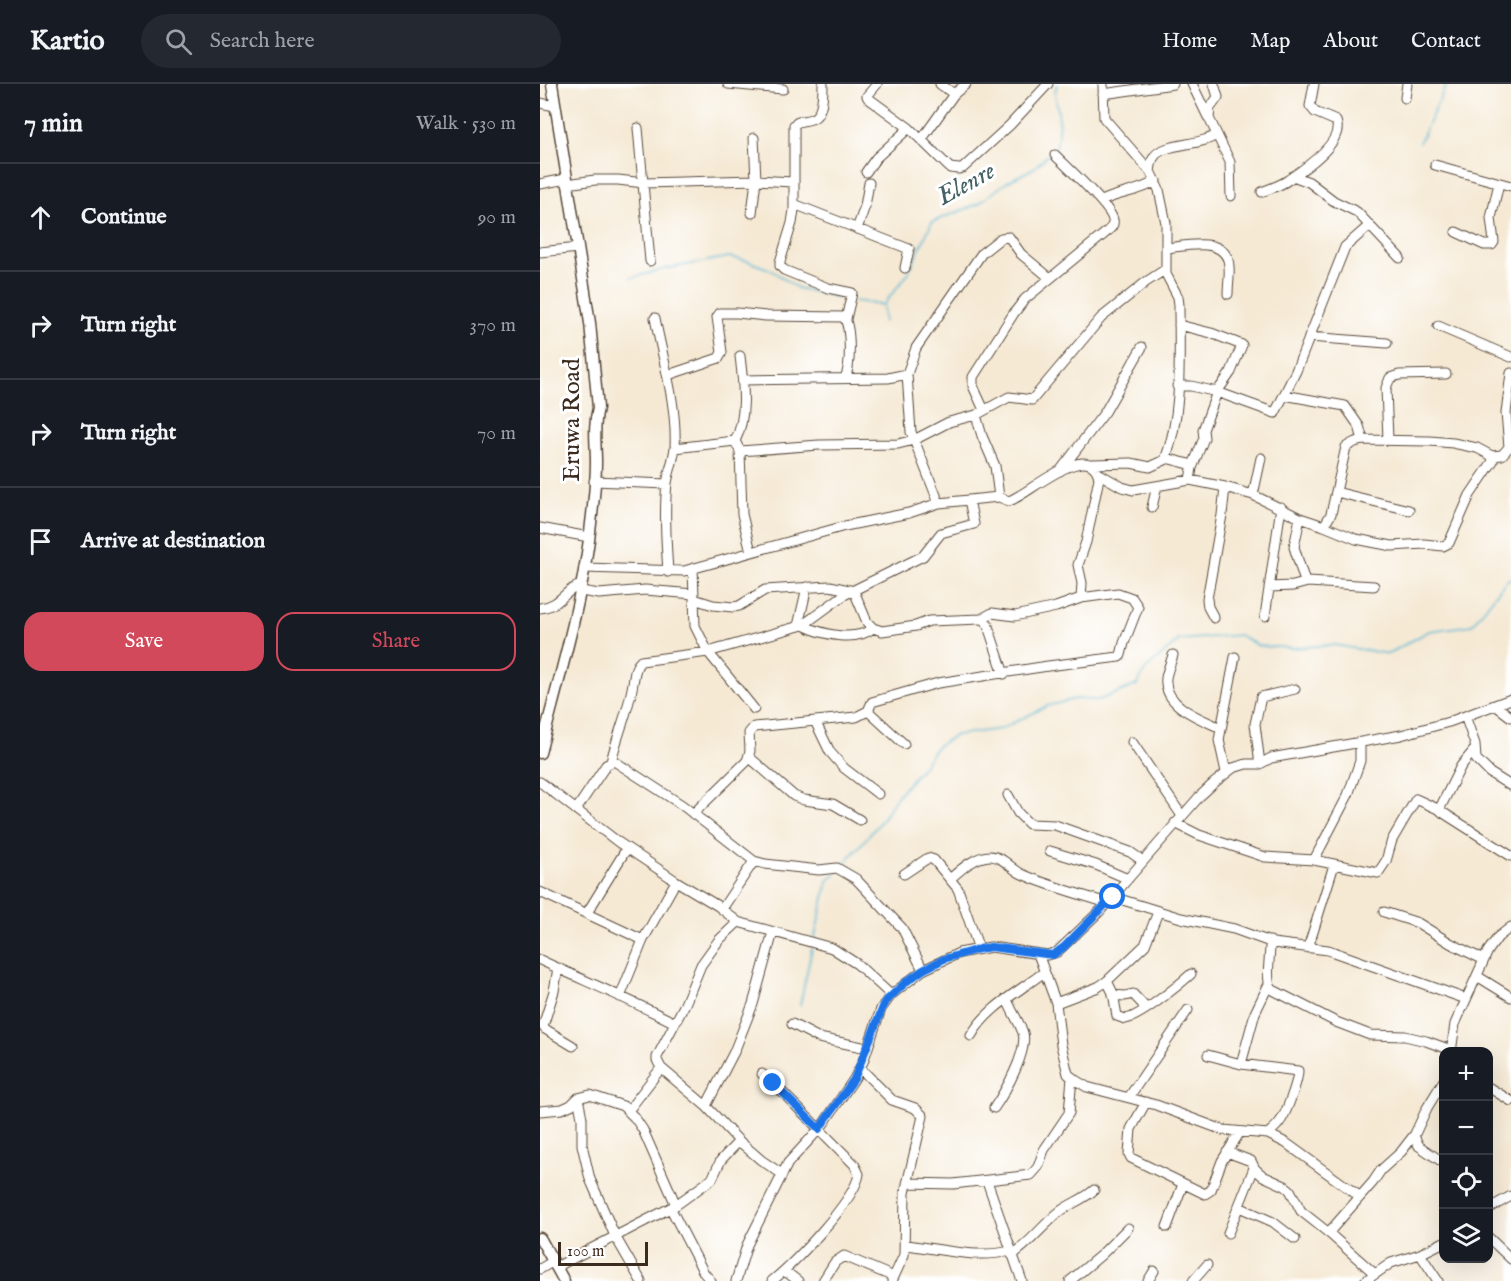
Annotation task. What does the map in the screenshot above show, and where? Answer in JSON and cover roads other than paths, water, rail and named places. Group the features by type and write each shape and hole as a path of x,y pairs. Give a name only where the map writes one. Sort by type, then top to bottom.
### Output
{"main road":[{"name":"Eruwa Road","path":"541,747 585,568 596,463 595,419 598,408 595,365 579,248 552,84"},
{"path":"540,1238 564,1281"}],"street":[{"path":"728,84 783,89"},
{"path":"823,84 822,102 817,115 813,119 798,121 794,125 794,204 792,223 780,266 784,270 828,288 852,293 846,319 849,367 845,378"},
{"path":"877,84 867,96 868,98 922,139 950,168 959,169 1010,125 1048,84"},
{"path":"940,84 954,94"},
{"path":"922,139 954,94 966,84"},
{"path":"1166,458 1174,423 1179,363 1179,325 1178,297 1167,277 1165,215 1156,181 1150,171 1104,118 1103,89 1173,84"},
{"path":"1192,84 1230,162 1231,196"},
{"path":"1209,118 1210,108 1218,97 1214,84"},
{"path":"1262,192 1287,182 1330,146 1338,128 1336,121 1315,112 1310,106 1314,84"},
{"path":"1405,98 1407,84"},
{"path":"540,103 555,106"},
{"path":"638,128 650,261"},
{"path":"866,172 876,158 909,128"},
{"path":"1150,171 1152,159 1158,153 1169,148 1206,141 1216,135"},
{"path":"752,213 756,180 754,138"},
{"path":"999,497 995,466 982,436 980,412 974,387 974,372 1025,299 1111,228 1113,219 1102,201 1055,155"},
{"path":"1435,165 1511,186"},
{"path":"1306,166 1309,182"},
{"path":"1293,176 1309,182 1334,201 1357,212 1400,258"},
{"path":"540,184 606,180 644,183 756,180 793,182"},
{"path":"1102,201 1113,195 1146,187 1156,181"},
{"path":"857,229 865,207 869,183"},
{"path":"1455,232 1484,245 1492,245 1494,242 1491,218 1499,183"},
{"path":"794,204 909,249 905,268"},
{"path":"1177,386 1191,386 1217,392 1273,413 1277,410 1345,247 1370,225"},
{"path":"939,503 911,427 906,374 916,348 982,253 1001,238 1008,237 1021,254 1050,278"},
{"path":"1167,248 1203,245 1218,247 1229,262 1228,294"},
{"path":"540,252 579,248"},
{"path":"740,451 819,445 898,444 914,440 949,422 980,412 1009,397 1032,400 1101,318 1146,282 1167,269"},
{"path":"668,375 693,368 721,355 717,317 720,313 766,316 839,316 846,319"},
{"path":"655,318 668,375 675,448 667,484 668,572"},
{"path":"1179,325 1211,333 1242,345 1231,372 1217,392 1203,430 1204,438 1193,465 1190,480"},
{"path":"1438,326 1511,357"},
{"path":"1309,337 1387,343"},
{"path":"1060,471 1105,412 1142,347"},
{"path":"735,441 741,428 743,380 740,356"},
{"path":"1324,526 1331,514 1346,447 1355,442 1388,440 1453,443 1485,451 1492,456 1502,455 1510,446 1506,413 1511,373"},
{"path":"743,380 888,378 906,374"},
{"path":"1388,440 1386,388 1390,378 1399,375 1446,374"},
{"path":"1284,395 1346,406 1359,426 1363,440"},
{"path":"675,448 735,441"},
{"path":"735,441 740,451 742,514 751,552"},
{"path":"1092,464 1098,473 1122,488 1133,490 1190,480 1253,495 1300,518 1356,539 1392,546 1447,545 1470,495 1493,462 1492,456"},
{"path":"585,568 668,572 693,568 845,526 909,513 939,503 999,497 1009,501 1015,500 1060,471 1083,462 1092,464 1131,463 1150,467 1166,458 1193,465"},
{"path":"1253,495 1261,458"},
{"path":"1139,466 1143,488"},
{"path":"1081,598 1082,583 1078,565 1090,523 1098,473"},
{"path":"594,481 667,484"},
{"path":"1152,507 1157,486"},
{"path":"1214,618 1208,607 1207,599 1225,487"},
{"path":"1336,492 1409,510"},
{"path":"576,810 610,762 629,706 637,664 641,661 708,652 801,626 844,596 923,556 941,533 974,524 969,500"},
{"path":"1265,616 1281,507"},
{"path":"1300,518 1294,547 1305,582"},
{"path":"540,530 589,537"},
{"path":"693,568 695,626 708,652 754,709"},
{"path":"1269,587 1293,586 1305,582 1374,586"},
{"path":"540,608 553,605 563,599 574,587 599,594 645,590 694,597 713,605 733,608 765,590 830,586 854,591"},
{"path":"801,626 807,587"},
{"path":"693,814 749,757 749,733 754,727 856,717 867,711 872,702 938,683 1121,656 1138,610 1132,598 1118,593 1081,598 1056,607 1015,616 992,613 981,619 929,621 916,626 877,631 867,622 854,591"},
{"path":"981,619 987,623 1004,674"},
{"path":"801,626 816,632 851,635 873,628"},
{"path":"1173,655 1166,678 1170,693 1182,709 1221,728"},
{"path":"1226,772 1219,740 1234,657"},
{"path":"1260,764 1256,724 1261,697 1294,689"},
{"path":"736,1281 747,1245 788,1163 838,1104 860,1068 881,1009 891,995 923,970 944,959 991,947 1053,955 1064,947 1110,900 1199,797 1226,772 1246,764 1260,764 1271,758 1401,735 1465,716 1511,699"},
{"path":"1495,705 1511,717"},
{"path":"867,711 904,744"},
{"path":"1465,716 1475,744 1474,754 1479,764 1511,786"},
{"path":"815,721 830,752 844,768 878,794"},
{"path":"1132,742 1179,820 1199,835 1265,857 1314,860 1378,873 1386,861 1392,840 1416,799 1440,810 1511,856"},
{"path":"1314,860 1348,795 1360,761 1360,743"},
{"path":"1440,810 1444,796 1461,766 1475,749"},
{"path":"749,757 794,795 804,800 833,804 860,820"},
{"path":"610,762 614,761 693,814 754,861 819,870 835,868 856,879 888,911 908,937 923,970"},
{"path":"540,782 627,848 722,909 738,922 832,948 857,964 891,995"},
{"path":"1008,795 1018,813 1029,824 1055,825 1092,837 1130,852 1143,861"},
{"path":"587,913 627,848"},
{"path":"1050,851 1128,879"},
{"path":"950,879 980,858 994,856 1023,875 1110,900 1142,905 1158,912 1234,929 1270,941 1343,955 1466,999"},
{"path":"904,874 931,858 958,889 979,949"},
{"path":"722,909 754,861"},
{"path":"1308,948 1334,864"},
{"path":"620,997 643,940 676,881"},
{"path":"540,892 643,940"},
{"path":"1056,1003 1098,987 1107,981 1145,945 1158,912"},
{"path":"1384,912 1418,924 1484,960"},
{"path":"738,922 720,940 701,965 657,1060 661,1068 706,1106 739,1141 782,1174"},
{"path":"1452,1047 1455,1024 1484,960 1492,944 1511,927"},
{"path":"706,1106 734,1052 753,1004 773,932"},
{"path":"1241,1064 1255,1013 1268,986 1270,941"},
{"path":"1038,954 1056,1003 1061,1045 1068,1074 1071,1077 1087,1087 1146,1102 1227,1131 1268,1134 1286,1143 1359,1196"},
{"path":"540,960 641,1005 675,1023"},
{"path":"558,968 554,991 543,1026 573,1046"},
{"path":"970,1036 978,1023 1006,999 1044,972"},
{"path":"1107,981 1118,1018 1130,1019 1172,991 1191,974"},
{"path":"1477,975 1511,997"},
{"path":"1268,986 1336,1022 1370,1035 1405,1036 1441,1047"},
{"path":"1113,995 1133,994 1146,1008"},
{"path":"994,1108 1024,1046 1023,1034 1006,999"},
{"path":"1129,1097 1188,1010"},
{"path":"792,1024 819,1038 867,1048"},
{"path":"1208,1055 1241,1064 1298,1071 1296,1084 1280,1123 1268,1134"},
{"path":"628,1111 661,1068"},
{"path":"823,1281 835,1262 844,1256 893,1279 906,1245 904,1213 907,1183 923,1116 915,1108 892,1100 860,1068"},
{"path":"762,1074 854,1164 859,1174 855,1187 820,1234 772,1281"},
{"path":"907,1183 953,1184 1031,1175 1044,1150 1069,1113 1071,1077"},
{"path":"1330,1234 1332,1228 1381,1170 1401,1152 1415,1134 1426,1108 1439,1087"},
{"path":"1493,1090 1511,1101"},
{"path":"540,1112 562,1109 578,1098 590,1095 617,1103 628,1111 643,1130 674,1207 704,1273 711,1281"},
{"path":"578,1098 582,1118 582,1145 590,1179 615,1236 641,1281"},
{"path":"1146,1102 1131,1129 1130,1154 1134,1161 1198,1192 1208,1193 1229,1148 1240,1132"},
{"path":"1227,1131 1229,1148"},
{"path":"1415,1134 1419,1146 1439,1159"},
{"path":"540,1269 674,1207 712,1179 721,1160 739,1141"},
{"path":"1229,1148 1251,1161 1254,1168 1263,1176 1290,1190 1301,1211 1376,1274"},
{"path":"1228,1233 1254,1168"},
{"path":"987,1181 1022,1281"},
{"path":"1167,1227 1183,1184"},
{"path":"906,1245 970,1254 1012,1253 1029,1243 1062,1210 1094,1190"},
{"path":"1493,1206 1511,1196"},
{"path":"1239,1207 1273,1222 1295,1239"},
{"path":"1077,1279 1128,1228"},
{"path":"1493,1242 1511,1259"},
{"path":"1365,1281 1391,1263 1420,1254 1439,1244"},
{"path":"1420,1254 1438,1281"},
{"path":"1193,1281 1207,1265"},
{"path":"785,1270 798,1281"},
{"path":"1148,1281 1154,1271"}],"waterway":[{"name":"Elenre","path":"884,322 883,305 908,274 932,222 978,204 1007,182 1034,168 1057,146 1059,118 1055,93 1057,84"},
{"path":"1419,143 1447,84"},
{"path":"631,278 729,257 771,270 797,288 846,299"},
{"path":"854,301 883,305"},
{"path":"842,866 878,825 898,795 937,746 956,735 1001,729 1047,706 1075,699 1099,700 1137,685 1145,670 1179,640 1239,635 1259,646 1292,648 1334,645 1388,654 1429,631 1472,625 1506,581 1511,578"},
{"path":"814,940 828,881 837,872"},
{"path":"800,1005 812,948"}]}
